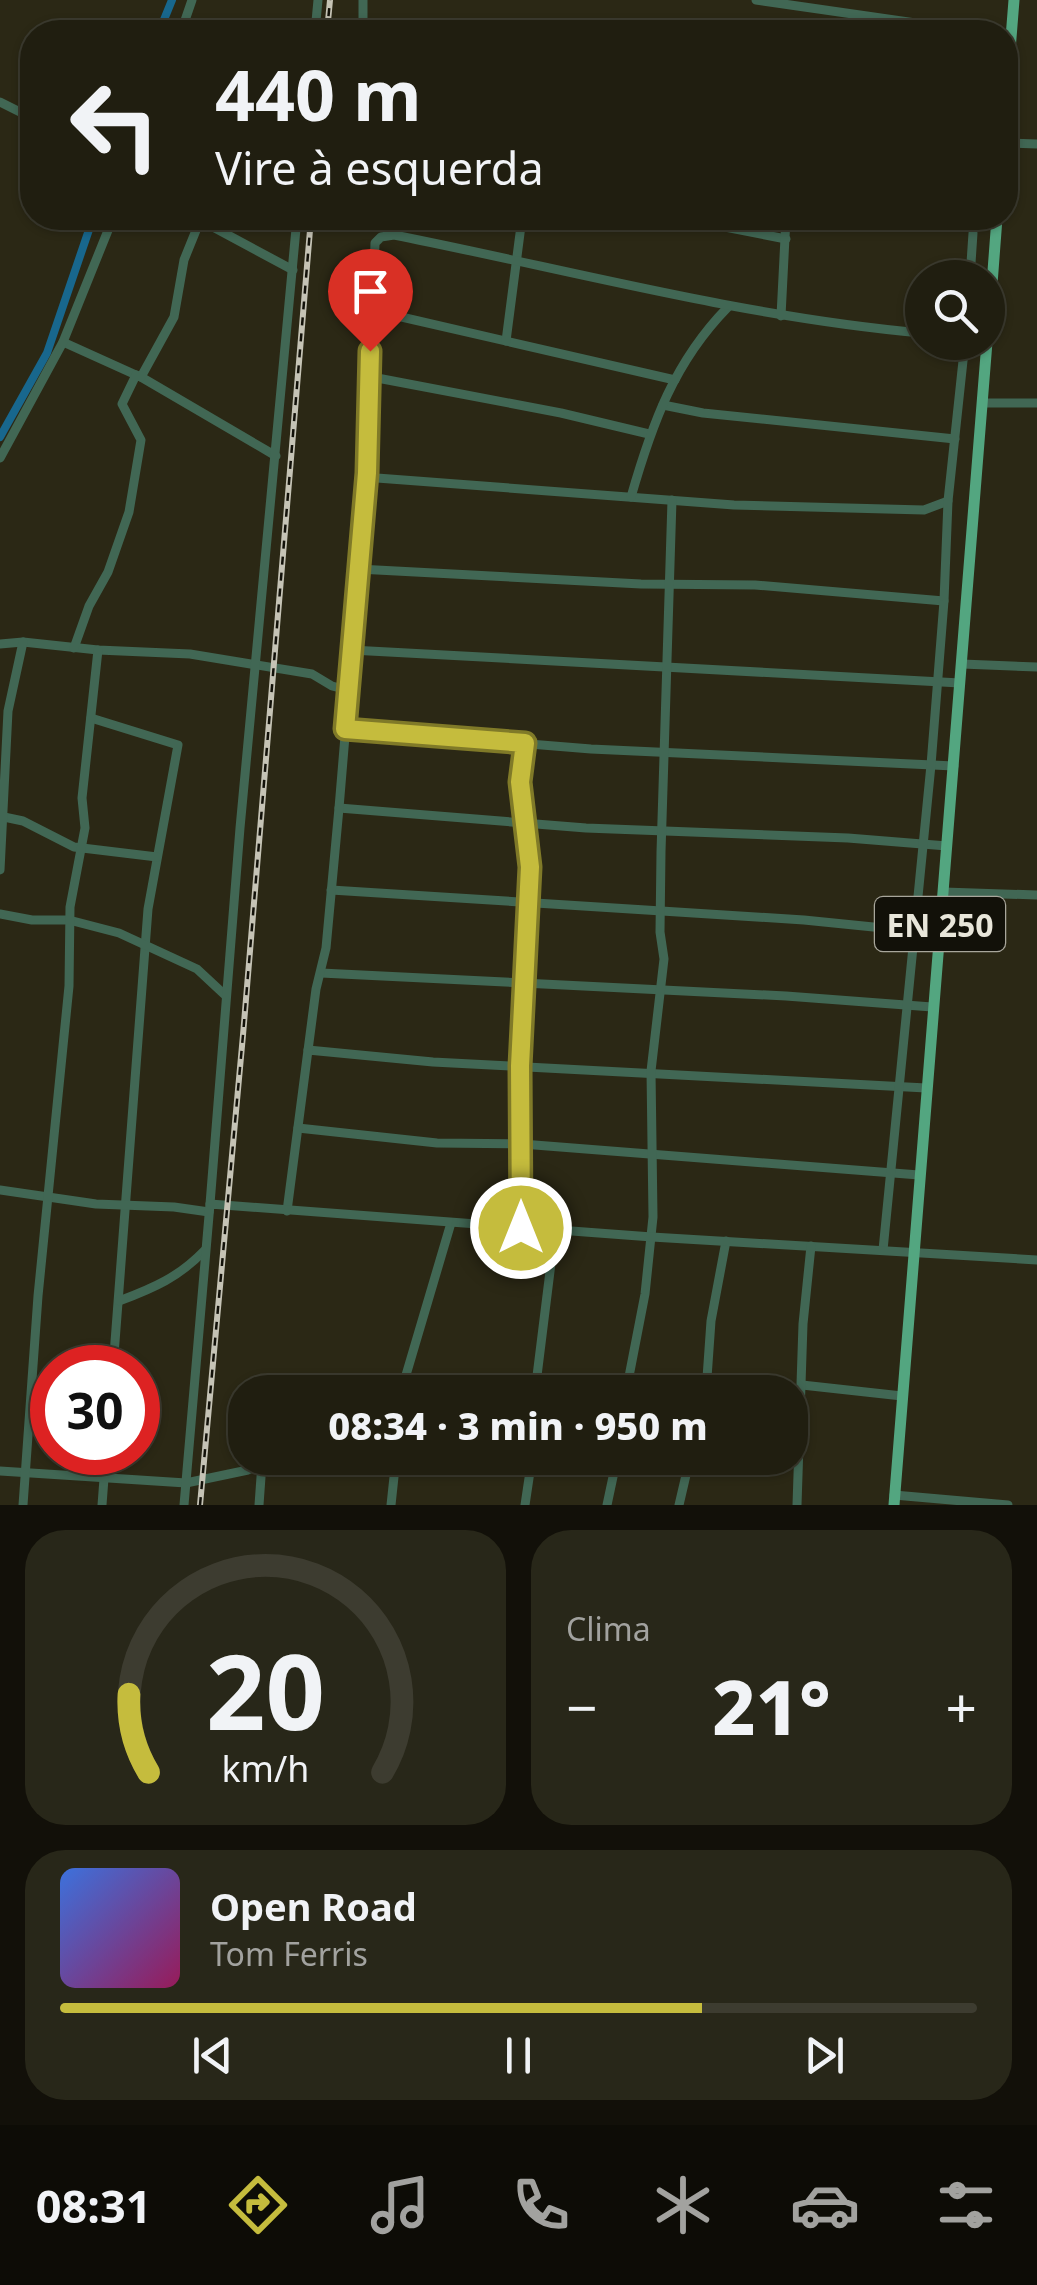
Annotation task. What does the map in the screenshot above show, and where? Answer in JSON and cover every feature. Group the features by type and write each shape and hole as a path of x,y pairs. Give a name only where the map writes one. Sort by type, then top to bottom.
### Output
{"main road":[{"name":"EN 250","path":"994,260 996,230"},
{"name":"EN 250","path":"894,1500 985,360"}],"street":[{"path":"756,0 886,20"},
{"path":"0,456 63,342 108,230"},
{"path":"74,648 128,517 141,440 122,404 174,317 182,268 196,230"},
{"path":"220,230 293,270"},
{"path":"184,1505 296,230"},
{"path":"506,341 520,230"},
{"path":"743,230 786,238"},
{"path":"781,316 786,230"},
{"path":"971,260 973,233"},
{"path":"286,1211 321,973 339,808 367,473 375,243 381,236 394,235 728,307 905,331"},
{"path":"631,496 649,434 675,380 692,348 728,307"},
{"path":"371,310 675,380"},
{"path":"63,342 139,376 276,456"},
{"path":"883,1250 938,681 948,502 963,360"},
{"path":"372,376 649,434"},
{"path":"982,403 1037,403"},
{"path":"663,405 703,413 955,439"},
{"path":"956,426 980,426"},
{"path":"367,473 377,478 455,486 856,510 924,510 948,502"},
{"path":"629,1375 652,1237 650,1071 664,959 660,912 672,500"},
{"path":"358,569 832,590 944,601"},
{"path":"0,870 8,711 23,642"},
{"path":"0,644 23,642 190,654 312,674 348,690"},
{"path":"23,1505 69,986 69,920 82,848 82,798 98,650"},
{"path":"351,650 960,683"},
{"path":"962,664 1037,666"},
{"path":"91,718 178,743 156,857 145,944 116,1345"},
{"path":"345,729 525,743 954,766"},
{"path":"521,1228 520,1066 530,867 520,782 525,743"},
{"path":"339,808 948,846"},
{"path":"4,817 23,821 82,848 156,857"},
{"path":"331,890 940,930"},
{"path":"944,892 1037,895"},
{"path":"0,914 32,920 69,920 103,928 197,968 226,996"},
{"path":"321,973 932,1007"},
{"path":"308,1050 926,1088"},
{"path":"298,1128 438,1143 522,1144 918,1175"},
{"path":"0,1190 96,1204 286,1211 1037,1260"},
{"path":"406,1375 451,1224"},
{"path":"538,1375 555,1230"},
{"path":"707,1375 711,1321 726,1241"},
{"path":"802,1375 811,1246"},
{"path":"119,1301 165,1284 185,1271 206,1249"},
{"path":"808,1385 902,1396"},
{"path":"0,1471 186,1483 228,1474"},
{"path":"259,1505 261,1475"},
{"path":"391,1505 394,1475"},
{"path":"525,1505 529,1475"},
{"path":"608,1505 614,1475"},
{"path":"678,1505 686,1475"},
{"path":"798,1505 799,1475"},
{"path":"102,1505 104,1476"},
{"path":"894,1500 1008,1505"}],"waterway":[{"path":"164,20 172,0"},
{"path":"0,437 47,353 89,230"}],"railway":[{"path":"328,20 330,0"},
{"path":"200,1505 310,230"}],"route":[{"path":"370,351 367,473 345,729 525,743 520,782 530,867 520,1066 521,1228"}]}
